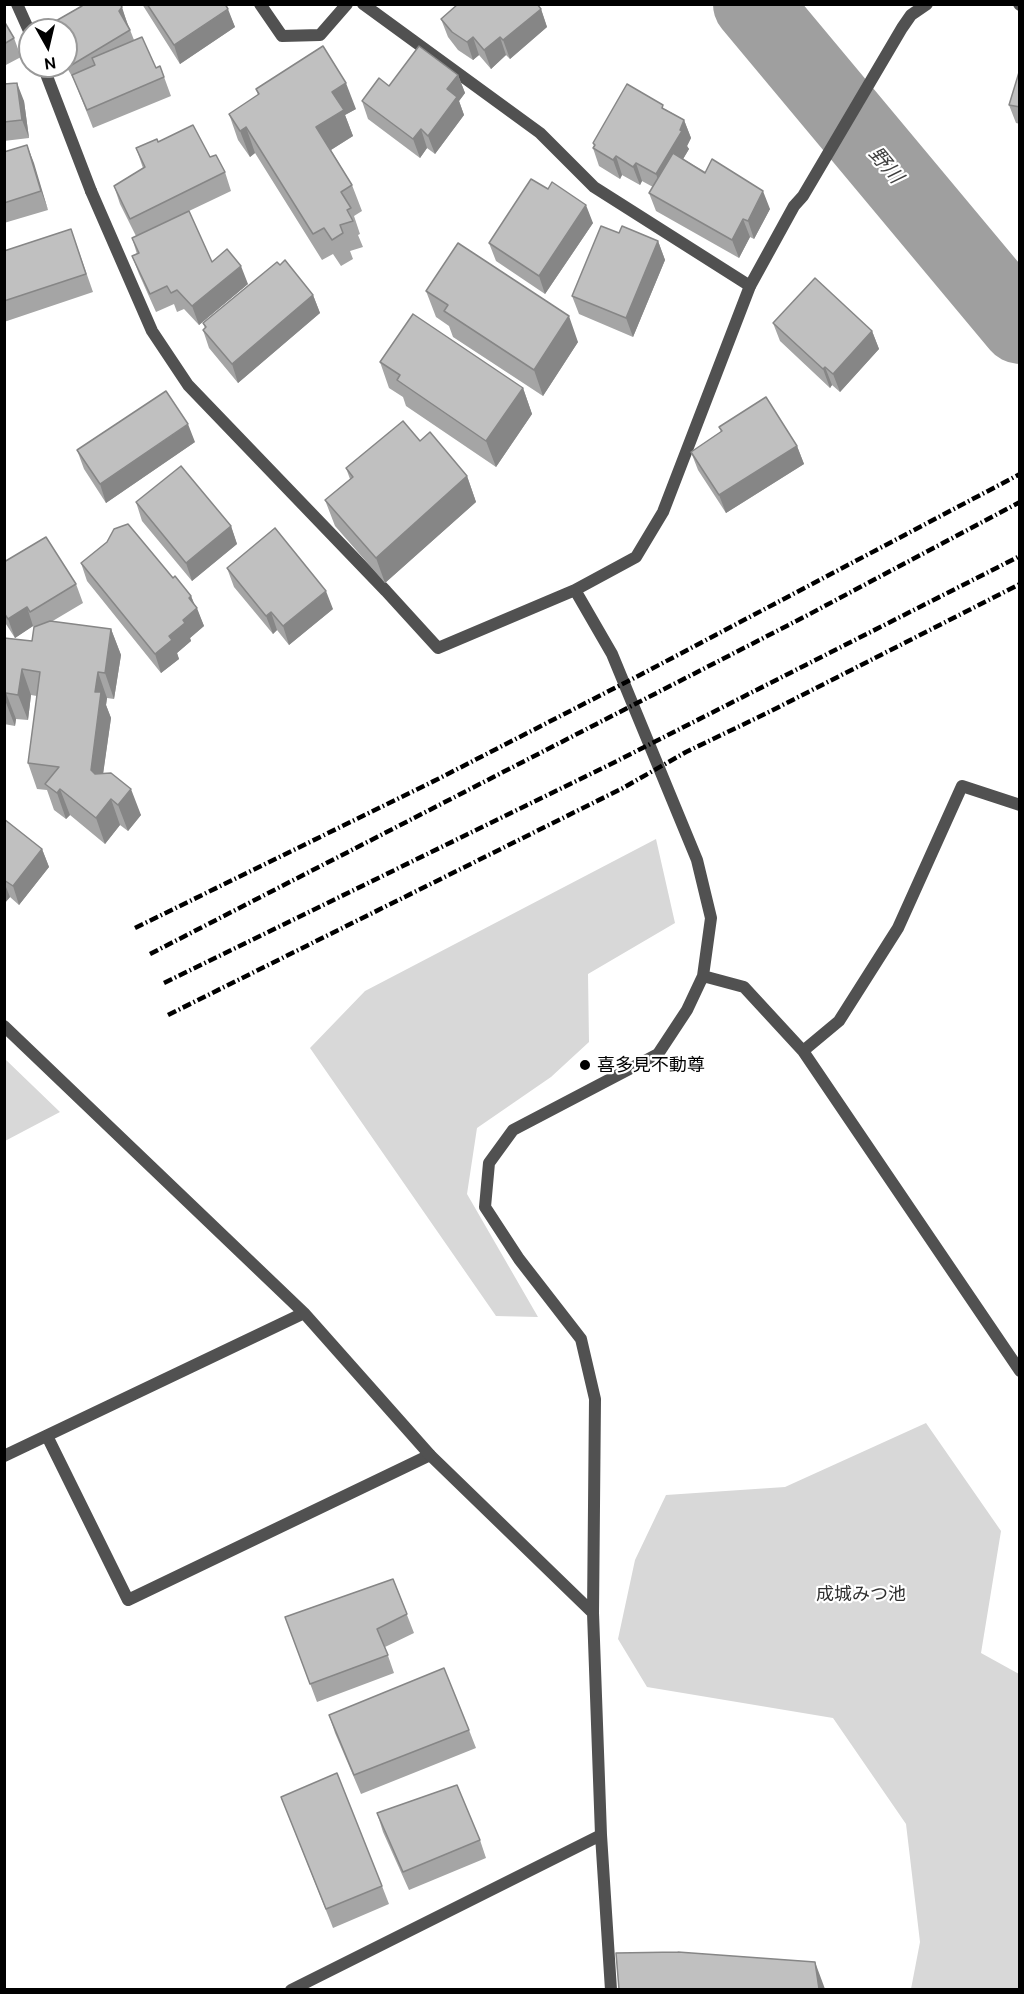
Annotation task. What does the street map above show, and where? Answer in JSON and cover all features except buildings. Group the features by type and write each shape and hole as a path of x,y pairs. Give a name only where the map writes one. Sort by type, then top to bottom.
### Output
{"street":[{"path":"17,4 23,18"},
{"path":"260,4 282,36 320,35 347,4"},
{"path":"363,4 540,133 594,187 750,286"},
{"path":"48,78 91,191 152,331 188,385 438,648 575,590 636,557 663,512 750,286 794,206 803,196 902,28 909,10 927,4"},
{"path":"575,590 612,654 698,860 711,918 702,976 687,1010 658,1054 513,1131 489,1163 485,1207 519,1259 581,1340 595,1399 593,1613 601,1835 611,1989"},
{"path":"803,1051 839,1021 898,928 962,786 1020,805"},
{"path":"702,976 744,987 803,1051 1020,1371"},
{"path":"4,1026 304,1313 430,1455 593,1613"},
{"path":"4,1456 304,1313"},
{"path":"47,1436 128,1600 430,1455"},
{"path":"291,1989 601,1835"}],"green space":[{"path":"656,839 675,923 588,974 589,1042 551,1077 477,1128 467,1194 538,1317 496,1316 310,1048 365,991"},
{"path":"5,1059 60,1112 4,1141"},
{"name":"成城みつ池","path":"926,1423 1001,1531 981,1653 1019,1674 1019,1989 911,1989 920,1942 906,1824 833,1718 647,1687 618,1639 635,1560 666,1495 785,1487"}],"waterway":[{"name":"野川","path":"752,4 1020,325"}],"railway":[{"path":"135,928 438,779 1020,474"},
{"path":"150,954 806,616 1020,502"},
{"path":"164,983 611,764 1020,556"},
{"path":"168,1015 623,788 686,752 1020,584"}],"place":[{"name":"喜多見不動尊","path":"585,1065"}]}
